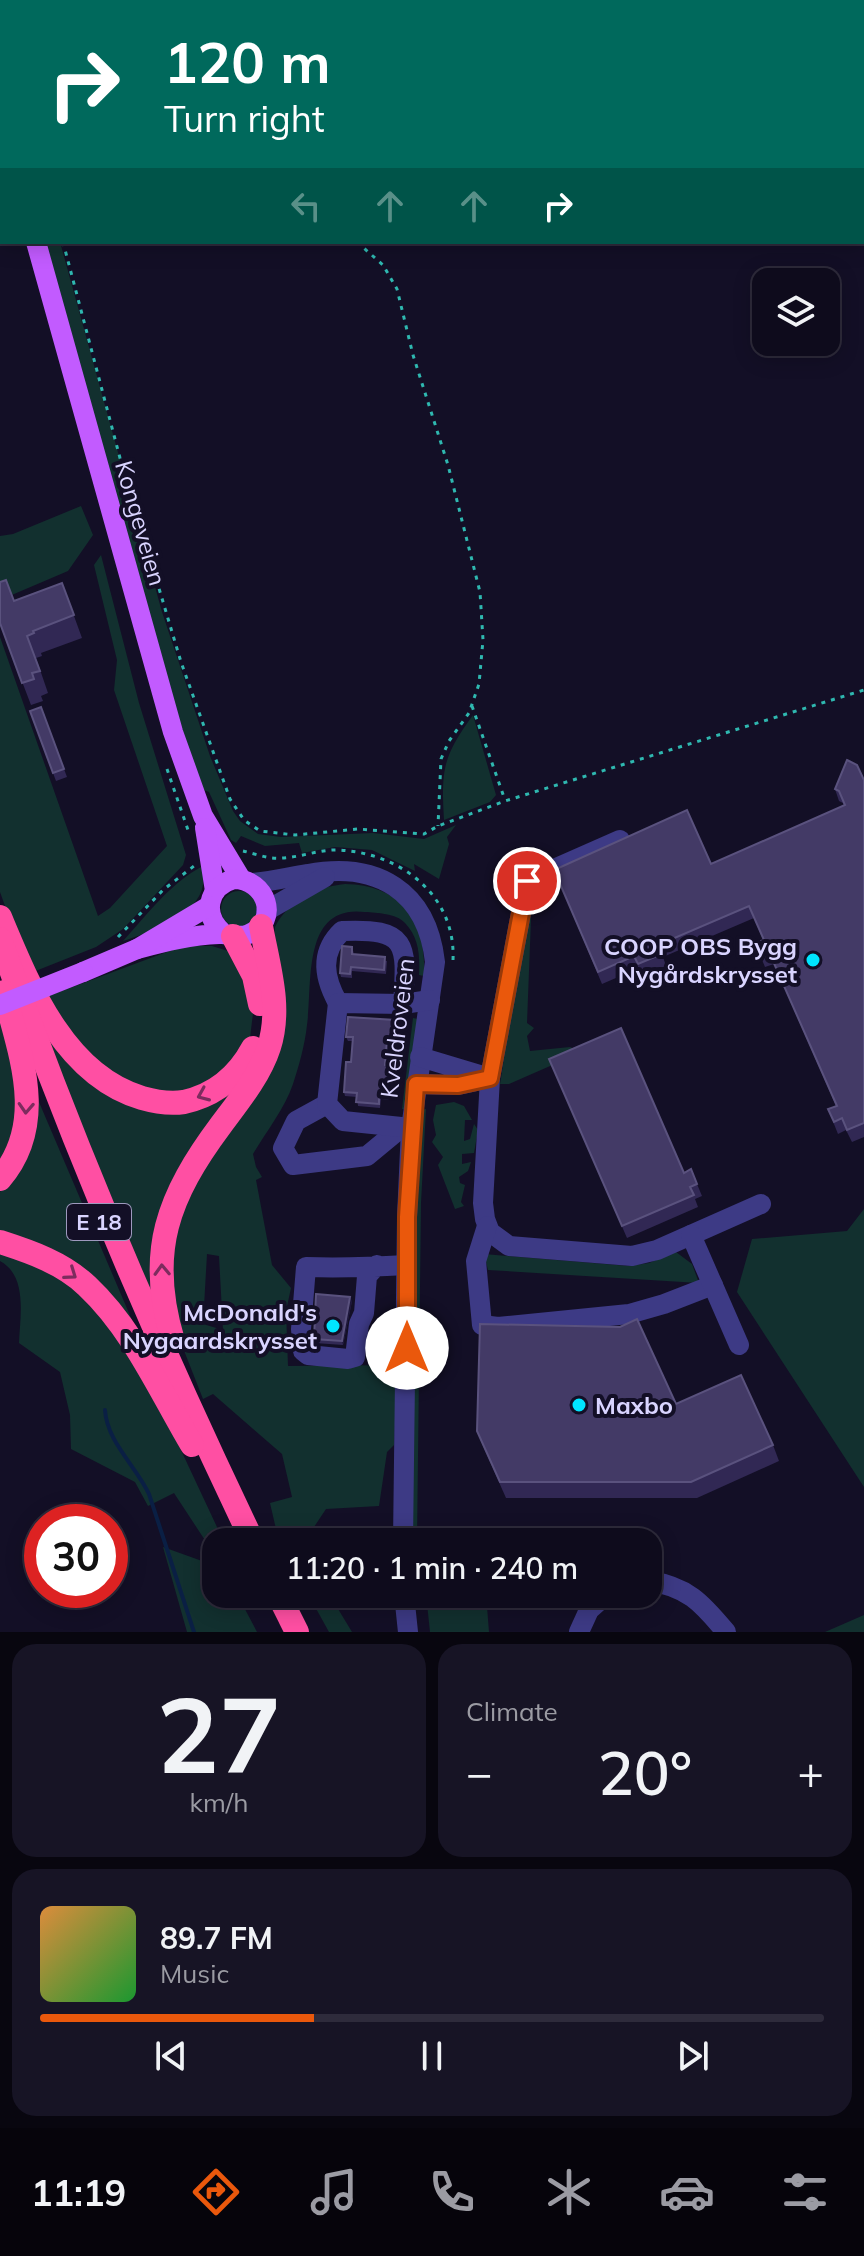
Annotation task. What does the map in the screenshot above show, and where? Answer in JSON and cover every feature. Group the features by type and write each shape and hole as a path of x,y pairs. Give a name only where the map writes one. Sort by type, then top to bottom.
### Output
{"highway":[{"path":"0,917 23,971 74,1054 99,1078 126,1094 155,1102 178,1103 200,1099 227,1083 244,1066 254,1047 260,1002 254,976 228,935"},
{"name":"E 18","path":"199,1427 167,1323 161,1251 168,1218 179,1189 198,1156 257,1073 269,1047 274,998 264,918"},
{"name":"E 18","path":"0,939 63,1110 199,1427 246,1528"},
{"name":"E 18","path":"0,971 91,1204 234,1528"},
{"path":"0,978 25,1076 28,1103 22,1143 13,1164 0,1179"},
{"name":"E 18","path":"0,1242 30,1251 59,1265 86,1285 111,1312 207,1469"},
{"path":"273,1608 284,1632"},
{"path":"285,1608 297,1632"}],"main road":[{"name":"Kongeveien","path":"37,244 173,732 203,816 212,898"},
{"name":"Kongeveien","path":"203,816 247,881"},
{"path":"0,1005 137,949 212,898 226,881 247,881 264,895 264,918 248,935 228,935 137,949"},
{"path":"212,898 212,921 228,935"}],"street":[{"path":"634,834 527,881 490,1078 499,1104 483,1203 487,1226 495,1237 509,1246 618,1256 645,1254 761,1204"},
{"path":"264,918 333,872"},
{"name":"Kveldroveien","path":"247,881 310,873 356,872 375,875 415,903 433,943 435,962 430,1000 407,1128 403,1528"},
{"path":"403,1004 406,961 399,943 386,932 342,931 328,951 326,981 338,1003 327,1104 343,1121 407,1128"},
{"path":"338,1003 403,1004 430,1000"},
{"path":"420,1057 490,1078"},
{"path":"416,1084 458,1085 490,1078"},
{"path":"327,1104 296,1121 283,1148 293,1165 367,1156 407,1128"},
{"path":"487,1226 476,1261 482,1325 498,1327 629,1314 713,1285"},
{"path":"691,1235 739,1345"},
{"path":"377,1265 367,1276 355,1357 308,1355 303,1351 301,1329 306,1267 351,1269 377,1265 406,1265"},
{"path":"662,1584 682,1589 704,1607 726,1632"},
{"path":"405,1608 408,1632"},
{"path":"579,1632 591,1608"}],"path":[{"path":"64,244 151,568 193,698 234,807 260,831 276,834 358,829 424,834 505,801 864,690"},
{"path":"359,244 383,265 397,289 413,355 448,465 480,592 483,640 479,684 472,706 441,759 438,826"},
{"path":"472,706 505,801"},
{"path":"110,944 163,890 199,862"}],"green space":[{"path":"44,244 61,244 162,612 210,756 233,811 240,821 258,834 281,837 373,833 424,839 456,825 447,837 449,844 439,879 414,864 415,871 372,850 335,847 302,853 299,843 265,846 241,836 236,843 231,840 209,792 201,789 180,725"},
{"path":"81,506 93,535 68,571 0,600 0,536 13,534"},
{"path":"101,555 139,703 186,855 183,865 123,929 96,947 33,972 18,942 0,892 0,637 98,916 110,908 167,846 114,690 117,660 94,565"},
{"path":"473,715 496,795 490,802 444,820 446,764 455,742"},
{"path":"203,866 203,885 192,906 170,922 123,941 170,890"},
{"path":"345,884 382,891 396,899 407,910 421,939 424,976 419,975 416,941 410,929 397,917 365,912 344,913 330,921 320,933 314,950 306,1032 293,1084 253,1154 262,1177 256,1180 272,1265 291,1288 286,1311 288,1366 398,1365 394,1445 387,1452 379,1506 326,1509 313,1528 276,1528 270,1503 292,1497 282,1454 213,1394 203,1399 183,1348 170,1283 171,1253 185,1198 264,1080 275,927 287,910 313,892","holes":["207,1254 219,1256 223,1330 203,1324"]},
{"path":"239,891 252,896 257,909 252,922 239,927 226,922 221,909 226,896"},
{"path":"530,892 527,1023 534,1028 527,1036 530,1051 570,1047 582,1052 509,1084 500,1084"},
{"path":"183,946 212,946 228,951 240,968 254,1005 250,1038 220,1078 162,1098 105,1075 43,998"},
{"path":"31,1005 126,1101 236,1085 175,1191 164,1328"},
{"path":"413,1018 418,1019 402,1109"},
{"path":"0,1019 14,1053 20,1117 0,1166"},
{"path":"33,1088 143,1346 121,1313 0,1235 0,1192 17,1173"},
{"path":"454,1102 464,1106 472,1120 465,1120 464,1141 470,1139 474,1124 478,1130 474,1153 462,1154 462,1164 471,1162 468,1171 459,1177 460,1183 465,1185 461,1202 464,1206 455,1209 438,1165 443,1157 432,1142 436,1135 433,1120 436,1105"},
{"path":"426,1109 421,1203 417,1528 411,1528 414,1259 421,1110"},
{"path":"864,1209 864,1487 737,1292 752,1239 847,1231"},
{"path":"0,1249 61,1278 106,1317 165,1416 217,1528 202,1528 202,1536 174,1493 148,1506 135,1482 71,1449 70,1415 60,1372 19,1343 19,1287 15,1276 0,1261"},
{"path":"676,1252 692,1264 699,1283 488,1270 484,1254 629,1266 649,1263"},
{"path":"163,1547 202,1561 202,1608 244,1608 257,1632 187,1632"},
{"path":"316,1608 337,1608 352,1632 329,1632"},
{"path":"427,1608 487,1608 489,1632 430,1632"},
{"path":"864,1615 864,1632 825,1632"}],"building":[{"path":"6,580 14,601 62,583 74,615 27,636 40,671 32,673 34,679 22,683 0,623 0,582"},
{"path":"41,707 64,769 53,773 30,711"},
{"path":"847,760 857,765 864,780 864,1123 847,1130 842,1118 834,1122 828,1109 837,1106 769,952 761,955 755,943 764,940 749,906 658,945 662,954 638,964 634,956 598,972 554,870 687,810 711,864 845,805 835,789"},
{"path":"342,946 352,947 352,954 385,957 384,970 351,967 350,974 340,973"},
{"path":"348,1017 395,1020 394,1041 387,1040 385,1065 390,1066 387,1096 379,1095 379,1104 356,1102 357,1093 344,1092 346,1062 351,1062 353,1037 346,1037"},
{"path":"621,1028 684,1173 691,1169 697,1184 690,1187 694,1195 622,1226 549,1059"},
{"name":"McDonald's Nygaardskrysset","path":"316,1294 350,1297 342,1341 314,1339"},
{"name":"Maxbo","path":"637,1319 676,1404 741,1375 773,1445 691,1482 500,1482 477,1431 480,1324 620,1327"}],"waterway":[{"path":"105,1410 116,1443 149,1494 194,1632"}],"place":[{"name":"COOP OBS Bygg Nygårdskrysset","path":"813,960"},
{"name":"McDonald's Nygaardskrysset","path":"333,1326"},
{"name":"Maxbo","path":"579,1405"}],"route":[{"path":"407,1348 407,1217 416,1084 458,1085 490,1078 527,881"}]}
